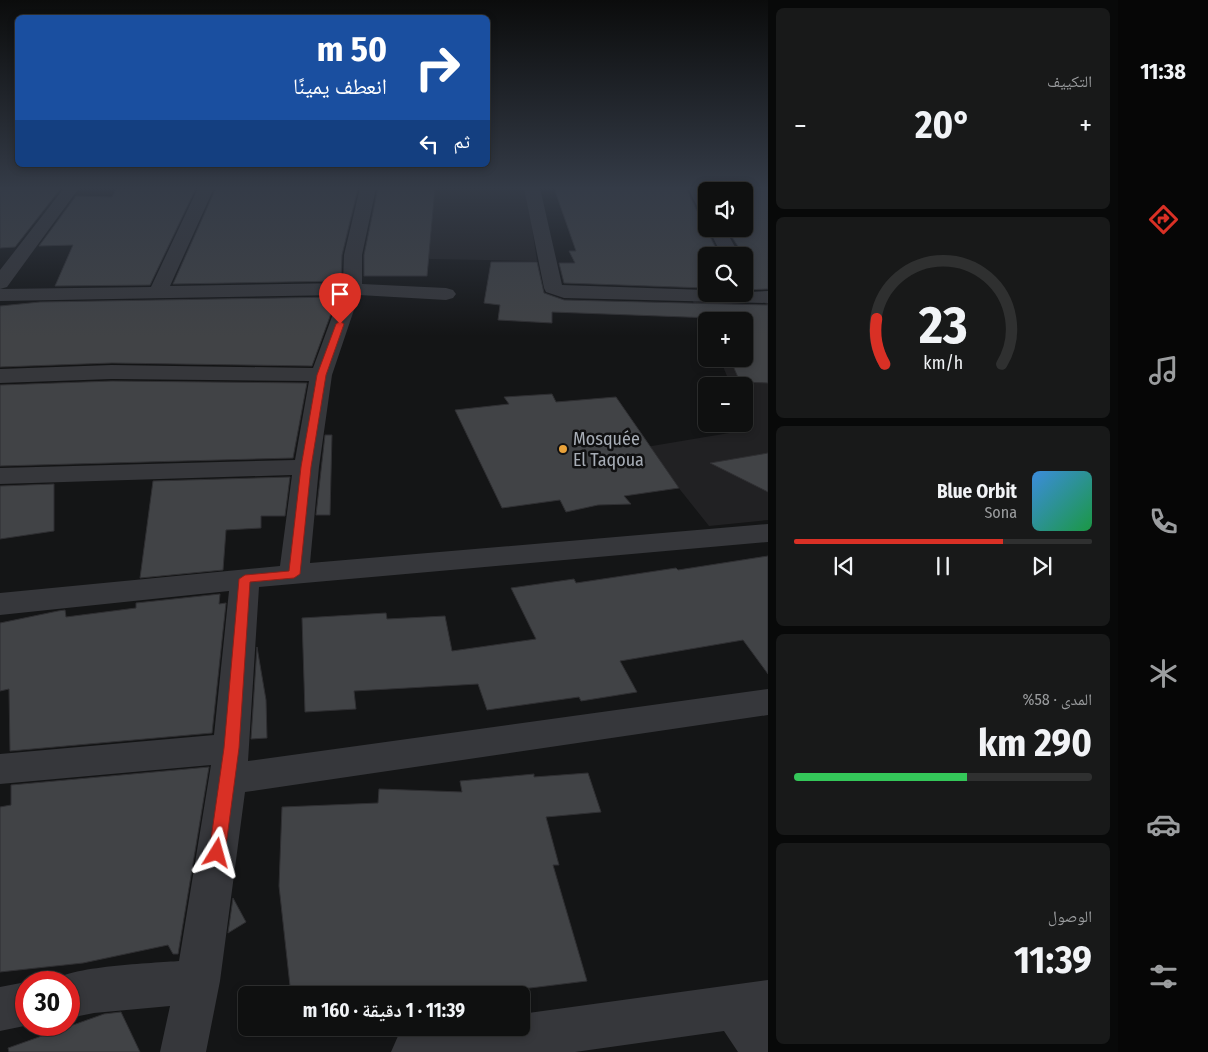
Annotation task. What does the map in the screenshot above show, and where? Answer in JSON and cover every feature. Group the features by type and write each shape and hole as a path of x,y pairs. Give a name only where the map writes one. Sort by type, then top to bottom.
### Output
{"street":[{"path":"0,283 35,237"},
{"path":"158,292 183,237"},
{"path":"294,574 306,467 321,375 352,289 353,255 356,237"},
{"path":"542,237 553,288 564,292 754,292"},
{"path":"0,295 352,289 446,294"},
{"path":"0,376 112,372 321,375"},
{"path":"0,476 306,467"},
{"path":"0,604 294,574 768,533"},
{"path":"184,1052 198,981 230,763 245,579"},
{"path":"0,769 158,756 230,763 768,702"},
{"path":"80,994 198,981"},
{"path":"414,1052 751,1005 765,1052"},
{"path":"0,1009 15,1006"}],"shaded area":[{"path":"383,237 533,237 537,261 379,258"},
{"path":"693,301 766,305 765,302 768,302 768,520 709,526 646,447 735,432 753,432 753,377 727,377 723,367 753,367 753,312 698,312 697,318"}],"building":[{"path":"0,237 23,237 15,247 0,248"},
{"path":"46,237 173,237 150,285 55,286 73,245 39,246"},
{"path":"194,237 346,237 342,255 341,281 173,284"},
{"path":"368,237 431,237 427,276 364,276 364,255"},
{"path":"571,237 710,237 715,247 698,247 698,288 564,283 559,263 575,263 569,251 576,251"},
{"path":"732,237 768,237 768,289 753,290 753,247 738,247"},
{"path":"491,262 537,262 544,293 564,300 768,305 768,383 753,382 753,377 738,377 733,367 753,367 753,312 698,312 698,317 552,312 552,323 498,320 500,305 484,303"},
{"path":"337,297 312,366 112,363 0,367 0,306 40,302"},
{"path":"112,381 307,383 293,458 0,466 0,385"},
{"name":"Mosquée El Taqoua","path":"552,394 556,402 616,397 679,488 624,496 631,504 598,505 566,512 560,500 502,508 455,410 509,404 504,397"},
{"path":"325,435 332,435 330,515 316,515"},
{"path":"768,453 768,492 710,463"},
{"path":"290,477 285,516 261,516 261,528 226,530 223,570 140,578 153,481"},
{"path":"54,484 54,531 0,539 0,486"},
{"path":"768,556 768,674 743,640 620,661 637,692 581,701 579,697 487,710 478,684 354,691 356,709 305,712 302,618 386,613 387,619 445,616 452,651 536,639 511,588 574,579 576,583"},
{"path":"220,594 219,604 226,603 212,733 10,751 9,689 0,691 0,623 65,610 66,617 136,608 136,603"},
{"path":"257,647 266,700 267,738 251,739"},
{"path":"209,767 178,954 173,954 168,945 83,963 0,972 0,807 11,805 11,785"},
{"path":"588,773 601,812 546,817 559,865 553,865 587,981 530,988 530,986 290,986 279,886 282,807 378,803 379,789 462,792 460,781 534,774 534,777"},
{"path":"233,898 246,922 228,933"},
{"path":"121,1012 140,1052 9,1052 8,1048 42,1036 80,1036 80,1022 104,1014"}],"place":[{"name":"Mosquée El Taqoua","path":"563,449"}],"route":[{"path":"217,853 232,748 245,579 294,574 306,467 321,375 340,324"}]}
